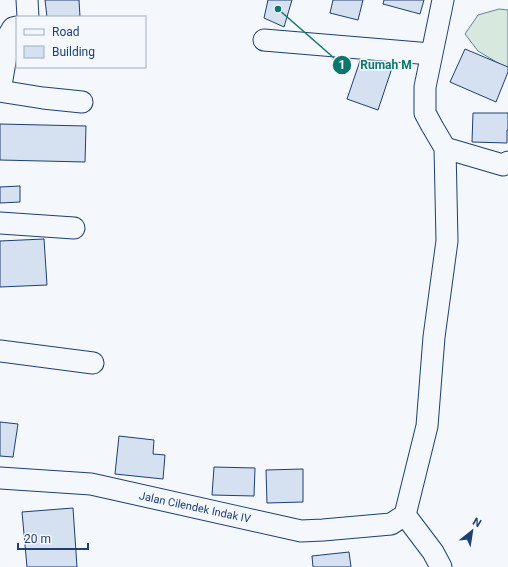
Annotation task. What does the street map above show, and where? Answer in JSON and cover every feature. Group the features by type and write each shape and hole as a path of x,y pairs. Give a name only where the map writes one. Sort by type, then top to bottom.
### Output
{"street":[{"path":"27,0 28,16"},
{"path":"441,567 433,552 398,520 426,426 434,337 446,241 445,148 425,113 425,87 443,0"},
{"path":"16,27 11,30 0,91 43,98 82,102"},
{"path":"264,40 431,54"},
{"path":"445,148 503,165 508,162"},
{"path":"0,224 74,228"},
{"path":"0,351 93,363"},
{"name":"Jalan Cilendek Indak IV","path":"0,478 91,484 300,530 323,530 398,520"}],"shaded area":[{"path":"499,9 508,10 508,69 478,51 465,34 478,15"}],"building":[{"path":"45,0 79,0 80,16 47,16"},
{"path":"268,0 292,0 284,27 264,18"},
{"path":"333,0 363,0 358,20 330,13"},
{"path":"384,0 424,0 420,14 383,4"},
{"path":"465,49 508,67 508,72 496,102 450,82"},
{"path":"362,55 393,65 378,110 347,99"},
{"path":"473,113 508,113 507,143 472,142"},
{"path":"0,124 86,126 85,162 0,160"},
{"path":"20,186 20,202 0,203 0,187"},
{"path":"44,239 47,285 0,287 0,241"},
{"path":"0,422 18,424 13,457 0,456"},
{"path":"119,436 154,440 153,454 165,455 163,479 115,474"},
{"path":"214,467 255,468 254,496 212,495"},
{"path":"303,469 303,502 267,503 266,470"},
{"path":"73,508 77,567 27,567 22,512"},
{"path":"349,552 351,567 313,567 312,556"}],"place":[{"name":"Rumah M","path":"278,9"}]}
